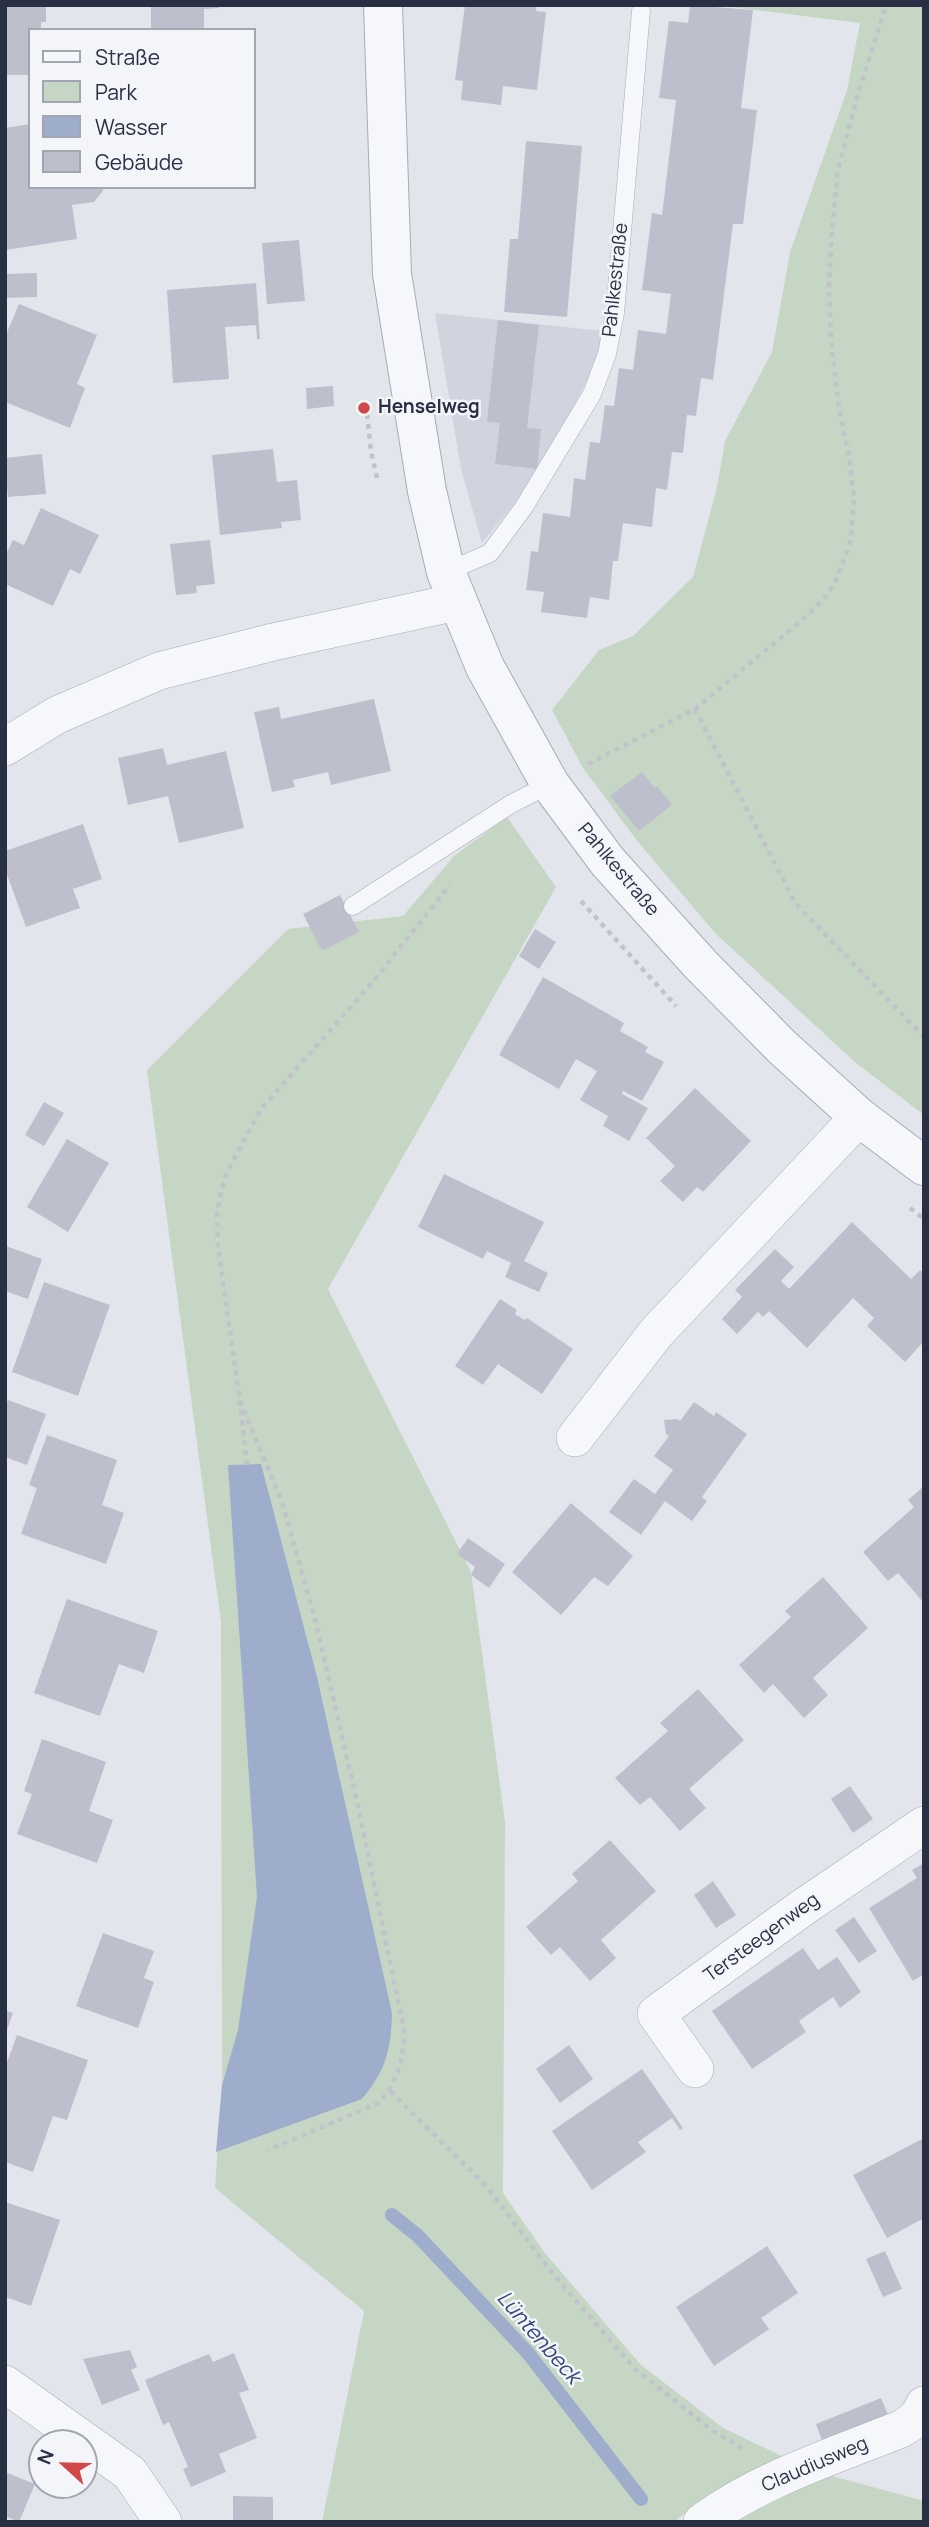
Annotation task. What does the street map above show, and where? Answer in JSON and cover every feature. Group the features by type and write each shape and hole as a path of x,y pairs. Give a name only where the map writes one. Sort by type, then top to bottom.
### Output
{"street":[{"name":"Pahlkestraße","path":"383,5 392,274 427,491 452,587 485,667 550,784 607,862 701,965 782,1047 859,1117 924,1166"},
{"path":"5,747 57,715 159,671 273,642 452,587"},
{"path":"575,1438 656,1333 859,1117"},
{"name":"Tersteegenweg","path":"695,2069 656,2014 802,1908 924,1825"},
{"path":"5,2384 130,2473 163,2522"},
{"name":"Claudiusweg","path":"702,2522 741,2496 901,2429 911,2423 924,2405"}],"lane":[{"name":"Pahlkestraße","path":"452,587 490,553 524,507 592,394 607,354 615,313 641,11"},
{"path":"353,906 510,804 550,784"}],"path":[{"path":"550,784 695,709 808,615 821,602 838,576 851,540 854,498 831,341 831,245 838,170 857,97 886,5"},
{"path":"695,709 794,903 924,1037"},
{"path":"247,1465 218,1247 217,1214 220,1192 227,1172 261,1109 370,984 456,877"},
{"path":"240,1401 282,1502 316,1623 404,2029 404,2049 390,2091 380,2103 268,2150"},
{"path":"390,2091 487,2187 549,2269 635,2369 713,2431 786,2475"}],"shaded area":[{"path":"435,313 603,331 596,364 563,426 521,495 482,543 461,469"}],"green space":[{"path":"715,5 924,5 924,1115 856,1063 716,934 638,842 583,768 552,710 599,650 633,636 693,577 717,487 725,441 772,352 790,252 847,90 860,23"},
{"path":"507,817 556,887 328,1289 471,1572 505,1822 503,2193 545,2253 640,2364 723,2428 786,2458 727,2485 674,2522 322,2522 364,2311 215,2188 222,2085 221,1622 147,1070 288,929 403,916 454,856"},
{"path":"821,2473 924,2501 924,2522 721,2522"}],"water":[{"path":"261,1464 317,1677 392,2013 386,2059 377,2079 362,2099 216,2152 222,2085 238,2030 257,1897 228,1465"}],"building":[{"path":"5,5 46,5 46,22 41,22 41,28 28,28 28,75 5,75"},
{"path":"151,5 219,5 219,8 204,9 204,28 151,28"},
{"path":"465,5 537,5 536,11 546,12 537,90 503,86 501,105 461,100 463,81 455,80"},
{"path":"690,5 753,10 741,108 757,110 743,224 733,224 713,380 701,378 696,416 687,415 683,453 672,452 667,490 656,488 652,527 623,523 618,561 613,561 609,600 590,597 587,618 541,612 544,592 526,590 531,551 538,552 543,513 570,517 574,478 585,480 590,442 600,443 605,405 614,406 619,368 633,370 638,330 666,334 671,294 642,290 652,213 662,215 676,100 659,98 669,21 688,23"},
{"path":"28,124 28,189 102,189 94,202 72,205 77,239 5,250 5,128"},
{"path":"526,141 582,146 567,317 504,312 510,239 518,239"},
{"path":"299,240 305,301 267,304 262,243"},
{"path":"37,273 37,297 5,298 5,274"},
{"path":"256,283 260,339 257,339 256,325 225,327 229,379 173,383 167,290"},
{"path":"19,304 97,335 77,384 85,388 70,428 5,402 5,337"},
{"path":"498,320 539,325 527,428 541,429 537,469 495,464 500,423 487,422"},
{"path":"333,386 334,406 307,409 306,388"},
{"path":"273,449 277,482 297,480 301,520 281,522 282,528 220,535 212,455"},
{"path":"42,454 46,494 8,497 5,458"},
{"path":"41,508 99,535 80,574 70,569 53,606 5,584 5,556 13,540 24,545"},
{"path":"210,540 215,584 196,586 197,593 176,595 170,544"},
{"path":"374,699 391,771 331,785 328,772 293,780 295,787 272,792 254,712 279,707 281,719"},
{"path":"163,748 167,765 226,751 244,828 179,843 168,796 128,805 118,758"},
{"path":"642,772 672,805 639,831 610,796"},
{"path":"83,824 102,879 73,889 80,908 26,927 5,869 5,851"},
{"path":"340,895 359,932 322,951 303,914"},
{"path":"535,929 556,942 539,969 519,956"},
{"path":"543,977 624,1023 620,1031 648,1047 645,1052 664,1062 642,1101 623,1091 622,1094 648,1108 629,1141 603,1126 608,1116 580,1100 597,1071 576,1059 559,1089 499,1055"},
{"path":"695,1088 751,1141 703,1192 697,1187 683,1202 660,1181 675,1166 646,1138"},
{"path":"44,1102 64,1113 44,1146 25,1135"},
{"path":"67,1139 109,1163 68,1232 27,1207"},
{"path":"444,1174 544,1222 524,1261 548,1273 539,1292 505,1277 511,1263 487,1251 483,1259 418,1227"},
{"path":"852,1222 911,1279 920,1270 924,1274 924,1341 905,1362 867,1326 874,1318 853,1298 807,1348 769,1311 763,1317 758,1312 737,1334 722,1319 742,1297 735,1290 775,1249 794,1267 781,1281 789,1289"},
{"path":"6,1246 42,1259 28,1299 5,1291"},
{"path":"44,1282 110,1305 78,1396 12,1372"},
{"path":"500,1299 517,1310 515,1314 525,1320 527,1318 573,1349 542,1394 498,1364 483,1385 455,1366"},
{"path":"8,1400 46,1414 27,1465 5,1457 5,1407"},
{"path":"694,1402 714,1416 716,1412 747,1434 702,1497 707,1501 692,1521 665,1501 641,1535 609,1512 634,1479 655,1494 673,1470 654,1456 669,1436 666,1434 664,1420 680,1421"},
{"path":"47,1435 117,1460 102,1505 124,1513 106,1564 21,1534 37,1488 29,1485"},
{"path":"924,1486 924,1603 898,1573 888,1581 863,1552 914,1507 908,1500"},
{"path":"571,1503 633,1556 608,1586 594,1577 561,1615 512,1572"},
{"path":"468,1538 505,1564 489,1588 471,1575 475,1567 457,1554"},
{"path":"823,1577 868,1628 813,1678 828,1695 804,1718 773,1684 764,1693 739,1665 791,1617 785,1611"},
{"path":"67,1599 158,1631 144,1673 119,1664 100,1716 34,1693"},
{"path":"698,1689 744,1740 689,1789 706,1808 680,1831 650,1797 640,1805 615,1778 668,1731 660,1723"},
{"path":"42,1739 106,1762 89,1811 113,1820 97,1863 17,1834 32,1794 24,1791"},
{"path":"850,1786 873,1819 853,1833 831,1799"},
{"path":"610,1840 656,1891 601,1940 616,1958 590,1981 560,1947 551,1955 526,1927 578,1881 572,1874"},
{"path":"924,1863 924,1974 913,1981 869,1908 917,1878 912,1870"},
{"path":"713,1881 736,1915 716,1928 694,1895"},
{"path":"854,1917 877,1951 859,1963 835,1930"},
{"path":"103,1933 154,1951 144,1978 154,1982 138,2028 76,2006"},
{"path":"803,1948 818,1970 837,1957 861,1992 840,2008 833,1997 799,2021 806,2032 752,2069 712,2011"},
{"path":"5,2010 13,2013 6,2033 5,2033"},
{"path":"17,2035 88,2060 67,2120 53,2116 33,2172 5,2162 5,2068"},
{"path":"569,2045 593,2079 560,2103 536,2069"},
{"path":"642,2069 683,2128 680,2130 672,2118 638,2142 646,2152 592,2190 552,2131"},
{"path":"924,2138 924,2218 887,2238 853,2175"},
{"path":"5,2202 60,2220 31,2306 5,2297"},
{"path":"767,2246 798,2293 761,2318 769,2329 714,2366 676,2307"},
{"path":"885,2251 902,2289 883,2297 866,2259"},
{"path":"130,2350 137,2367 131,2370 140,2390 102,2405 83,2359"},
{"path":"234,2353 249,2390 239,2393 257,2438 219,2454 226,2472 191,2487 183,2469 188,2467 169,2422 163,2425 145,2380 209,2354 213,2362"},
{"path":"881,2398 889,2417 823,2443 816,2424"},
{"path":"5,2472 28,2481 29,2499 19,2522 5,2516"},
{"path":"233,2496 273,2497 273,2522 233,2522"}],"waterway":[{"name":"Lüntenbeck","path":"392,2215 418,2236 528,2353 641,2499"}],"place":[{"name":"Henselweg","path":"364,408"}]}
